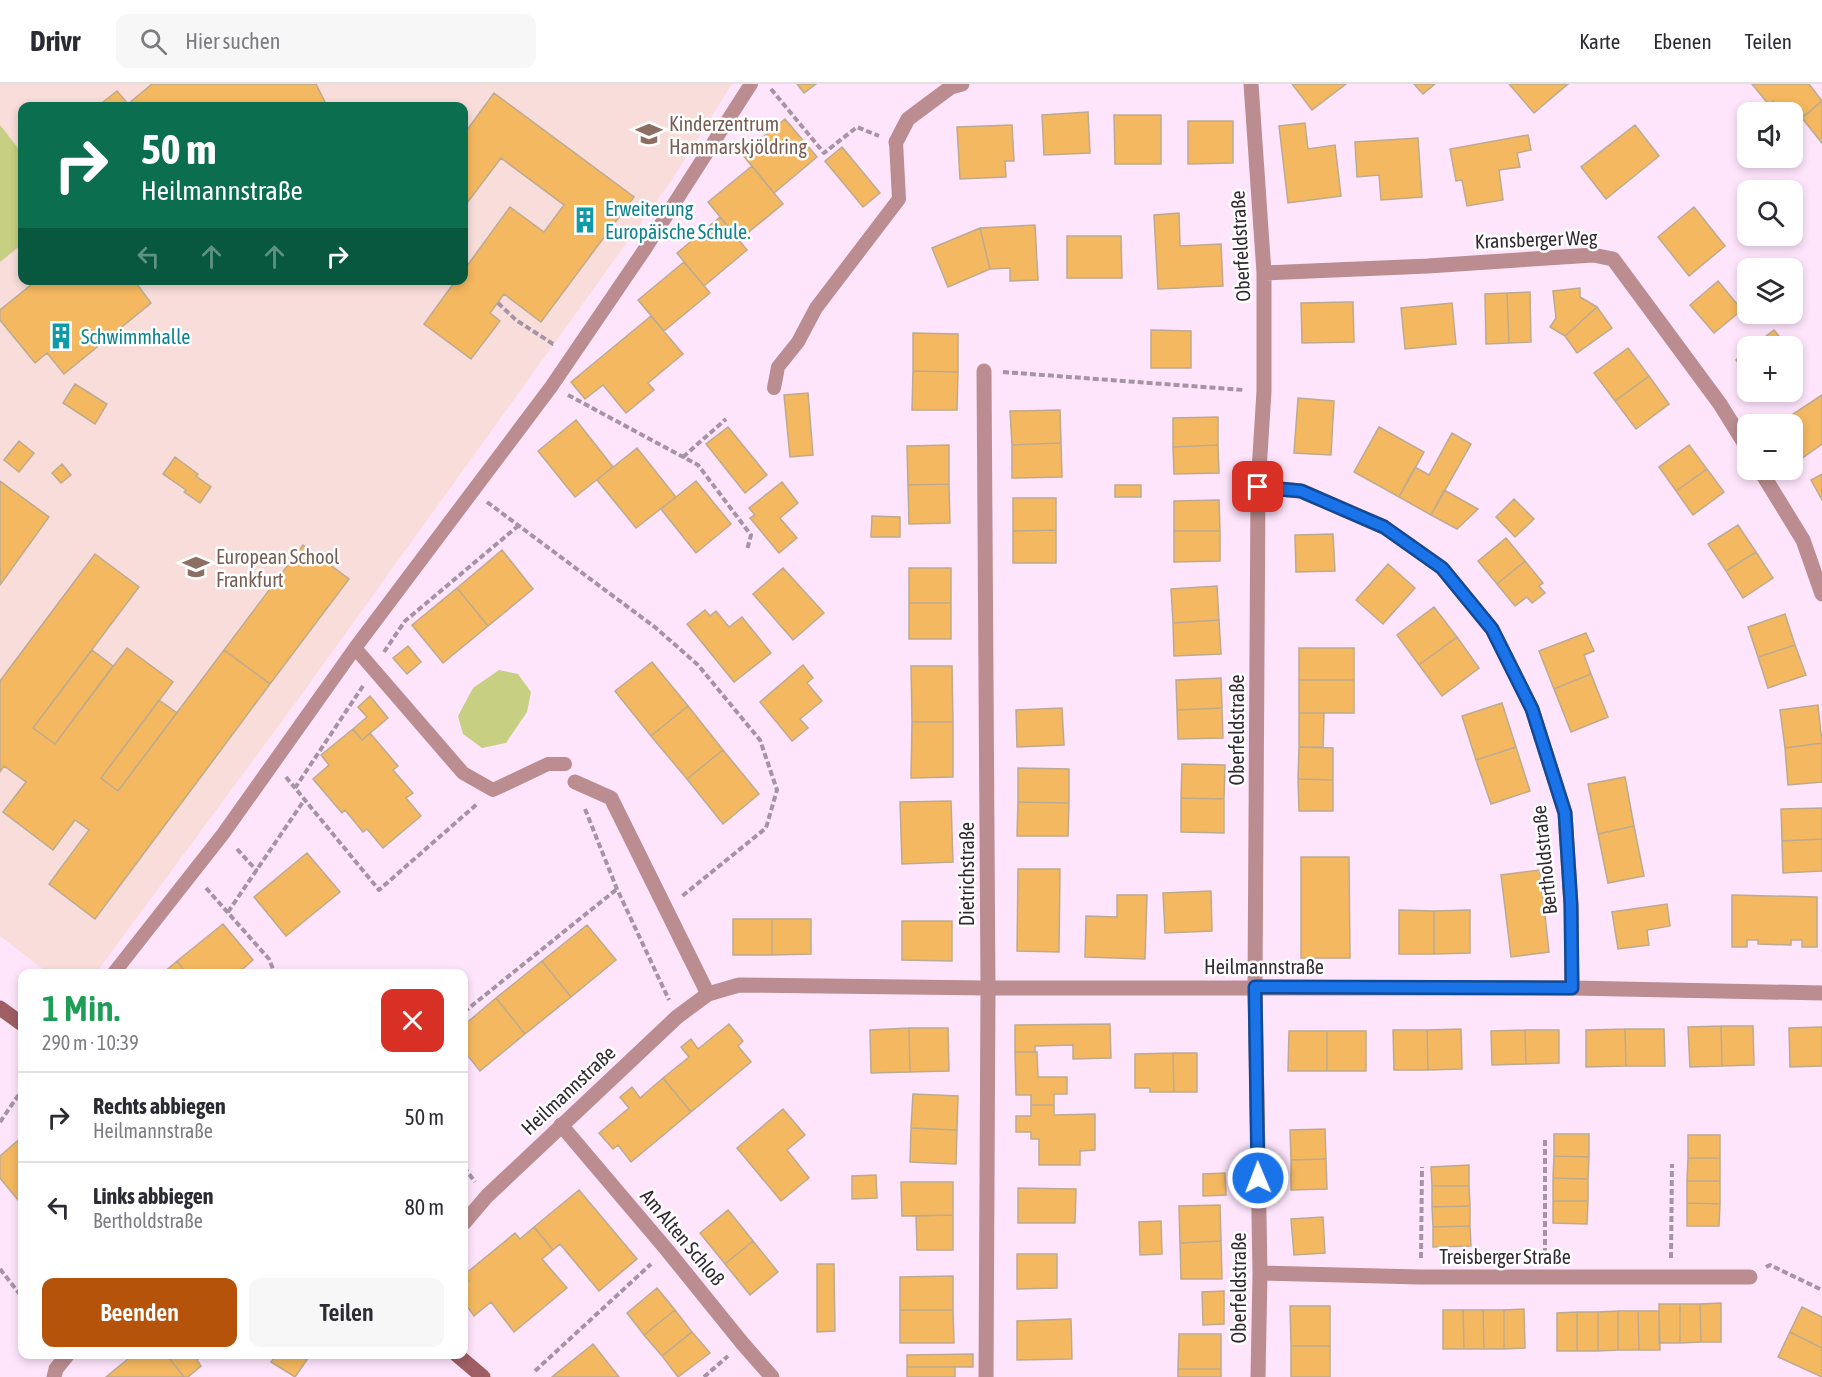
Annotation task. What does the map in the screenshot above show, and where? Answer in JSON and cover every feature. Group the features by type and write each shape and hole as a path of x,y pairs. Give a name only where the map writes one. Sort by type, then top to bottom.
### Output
{"main road":[{"path":"0,1008 18,1021"},
{"path":"462,1359 483,1377"}],"street":[{"path":"896,142 908,119 951,87 962,84"},
{"name":"Oberfeldstraße","path":"1251,84 1264,273 1264,391 1258,487 1255,987 1260,1273 1258,1377"},
{"name":"Kransberger Weg","path":"1264,273 1428,266 1593,255 1613,259 1720,404 1737,431"},
{"name":"Dietrichstraße","path":"984,370 988,988 986,1377"},
{"path":"1766,480 1803,540 1822,594"},
{"name":"Bertholdstraße","path":"1258,487 1301,491 1384,527 1442,568 1492,629 1532,709 1565,813 1571,905 1572,988"},
{"path":"574,783 611,798 708,994"},
{"name":"Heilmannstraße","path":"468,1218 487,1196 677,1017 708,994 739,985 988,988 1572,988 1822,993"},
{"name":"Am Alten Schloß","path":"561,1125 772,1377"},
{"name":"Treisberger Straße","path":"1260,1273 1420,1277 1750,1277"},
{"path":"54,1377 56,1369 64,1359"}],"lane":[{"path":"117,969 223,834 355,648 551,387 645,249 751,84"},
{"path":"774,388 778,367 798,342 816,308 899,199 896,142"},
{"path":"355,648 463,773 493,790 548,764 565,764"}],"path":[{"path":"766,84 824,153 857,128"},
{"path":"498,303 516,320 553,344"},
{"path":"984,370 1264,391"},
{"path":"551,387 698,465 751,535 747,550"},
{"path":"683,457 726,419"},
{"path":"471,491 656,628 698,665 760,740 777,790 766,828 666,910"},
{"path":"390,643 405,621 518,526"},
{"path":"374,668 295,788 379,890 493,790"},
{"path":"574,783 616,889 677,1017"},
{"path":"228,912 305,799"},
{"path":"223,834 257,871"},
{"path":"193,873 269,959 273,969"},
{"path":"468,1009 616,889"},
{"path":"0,1122 18,1096"},
{"path":"1545,1140 1545,1278"},
{"path":"1670,1277 1672,1164"},
{"path":"1420,1277 1422,1167"},
{"path":"535,1371 667,1250"},
{"path":"1750,1277 1770,1265 1822,1290"},
{"path":"0,1269 18,1292"},
{"path":"704,1377 743,1344"}],"shaded area":[{"name":"European School Frankfurt","path":"0,84 732,84 669,184 299,698 99,969 43,969 0,936"}],"green space":[{"path":"0,125 18,148 18,247 0,262"},
{"path":"499,670 518,674 531,692 527,712 506,743 482,748 463,734 458,716 473,688"}],"building":[{"path":"152,84 316,84 325,102 130,102"},
{"path":"797,84 816,84 804,93"},
{"path":"1292,84 1346,84 1312,110"},
{"path":"1414,84 1435,84 1423,94"},
{"path":"1509,84 1568,84 1534,113"},
{"path":"1752,84 1809,84 1822,101 1803,117 1803,102 1767,102"},
{"path":"117,91 126,102 103,102"},
{"name":"Erweiterung Europäische Schule.","path":"494,93 634,197 541,322 504,294 490,313 500,321 471,359 424,324 452,285 468,285 468,265 510,207 544,232 564,205 501,158 468,202 468,129"},
{"path":"1822,101 1822,143 1803,119"},
{"path":"1088,112 1090,153 1044,155 1042,115"},
{"path":"1114,115 1161,115 1161,164 1115,164"},
{"path":"785,119 817,157 774,193 742,154"},
{"path":"1188,121 1233,121 1233,163 1188,164"},
{"path":"1305,123 1308,149 1335,145 1341,196 1288,203 1279,126"},
{"path":"1012,125 1014,161 1005,161 1006,177 960,179 957,127"},
{"path":"1635,125 1659,156 1606,199 1581,167"},
{"path":"1528,135 1531,150 1517,153 1520,167 1499,170 1503,200 1467,206 1462,180 1456,181 1450,149"},
{"path":"1418,138 1422,197 1381,200 1379,175 1357,177 1355,142"},
{"path":"842,147 880,193 863,207 825,161"},
{"path":"752,166 783,204 739,240 708,202"},
{"path":"1694,207 1725,246 1689,276 1658,237"},
{"path":"1179,213 1180,246 1221,244 1223,286 1158,289 1154,215"},
{"path":"720,217 747,250 704,286 677,253"},
{"path":"1035,225 1038,280 1010,281 1010,268 990,269 980,228"},
{"path":"980,228 990,269 948,287 932,248"},
{"path":"1067,236 1121,236 1122,278 1067,278"},
{"path":"684,262 710,293 664,331 638,300"},
{"path":"1718,281 1737,304 1737,314 1714,333 1690,305"},
{"name":"Schwimmhalle","path":"31,285 138,285 151,303 64,374 47,353 35,363 0,320 0,310"},
{"path":"1580,288 1580,297 1597,307 1565,336 1550,327 1556,318 1553,291"},
{"path":"1530,292 1531,342 1509,343 1507,293"},
{"path":"1507,293 1509,343 1486,344 1485,294"},
{"path":"1353,302 1354,342 1302,343 1301,303"},
{"path":"1452,303 1456,344 1405,349 1401,308"},
{"path":"1597,307 1612,328 1577,353 1565,336"},
{"path":"651,316 683,354 648,383 654,390 626,413 603,385 585,399 571,382"},
{"path":"1151,330 1191,331 1191,368 1151,368"},
{"path":"1774,330 1779,336 1766,336"},
{"path":"913,333 958,334 958,372 913,371"},
{"path":"1628,348 1649,376 1615,401 1594,373"},
{"path":"913,371 958,372 957,410 912,410"},
{"path":"1649,376 1669,404 1636,429 1615,401"},
{"path":"75,384 107,404 95,424 63,403"},
{"path":"808,393 813,455 790,457 784,395"},
{"path":"1822,395 1822,444 1803,458 1803,414 1793,414"},
{"path":"1298,398 1334,401 1331,455 1294,453"},
{"path":"1060,410 1061,443 1012,445 1010,411"},
{"path":"1218,417 1218,445 1173,447 1173,418"},
{"path":"576,420 613,467 575,497 538,451"},
{"path":"728,427 767,475 745,493 706,444"},
{"path":"1379,427 1424,452 1399,497 1354,472"},
{"path":"1452,433 1471,444 1431,515 1399,497 1415,467 1429,475"},
{"path":"19,441 34,453 19,472 4,460"},
{"path":"1061,443 1062,477 1012,478 1012,445"},
{"path":"949,445 949,484 908,485 907,446"},
{"path":"1218,445 1219,473 1174,474 1173,447"},
{"path":"1689,445 1707,469 1676,491 1659,467"},
{"path":"637,448 676,497 636,528 597,480"},
{"path":"175,457 211,487 200,503 163,474"},
{"path":"62,464 71,475 61,483 52,473"},
{"path":"1707,469 1724,492 1693,515 1676,491"},
{"path":"1822,474 1822,500 1811,480"},
{"path":"0,481 49,517 0,585"},
{"path":"696,481 731,524 696,553 661,509"},
{"path":"782,482 798,503 780,518 797,538 779,553 750,518 755,515 749,508"},
{"path":"949,484 950,523 909,524 908,485"},
{"path":"1115,485 1141,485 1141,497 1115,497"},
{"path":"1444,490 1478,509 1457,529 1431,515"},
{"path":"1013,498 1056,498 1056,530 1013,531"},
{"path":"1514,499 1534,519 1515,537 1496,517"},
{"path":"1219,500 1220,531 1174,531 1174,501"},
{"path":"872,516 900,517 900,537 871,537"},
{"path":"1738,525 1756,552 1726,571 1708,544"},
{"path":"1056,530 1056,563 1013,563 1013,531"},
{"path":"1174,531 1220,531 1220,561 1174,562"},
{"path":"1333,534 1335,571 1296,572 1295,535"},
{"path":"1506,538 1525,561 1497,584 1478,561"},
{"path":"303,545 349,579 270,684 224,650"},
{"path":"502,550 533,589 488,626 457,588"},
{"path":"1756,552 1773,578 1743,598 1726,571"},
{"path":"95,554 139,587 33,728 55,744 127,648 173,682 101,778 118,791 224,650 270,684 95,919 49,884 89,830 75,820 53,850 3,812 26,782 4,766 0,772 0,681"},
{"path":"1525,561 1543,583 1539,586 1545,593 1532,603 1527,597 1515,606 1497,584"},
{"path":"1388,564 1415,588 1383,624 1356,600"},
{"path":"783,568 824,613 793,640 753,594"},
{"path":"909,568 951,568 951,603 909,603"},
{"path":"1217,586 1219,620 1173,623 1171,589"},
{"path":"457,588 488,626 443,663 412,625"},
{"path":"909,603 951,603 951,639 909,639"},
{"path":"1434,607 1457,637 1419,665 1397,635"},
{"path":"705,610 710,616 716,611 729,627 742,617 771,653 734,682 687,624"},
{"path":"1785,614 1795,645 1758,657 1748,627"},
{"path":"1219,620 1221,654 1174,656 1173,623"},
{"path":"1586,633 1594,651 1584,655 1591,674 1554,689 1539,651"},
{"path":"1457,637 1479,668 1442,696 1419,665"},
{"path":"1795,645 1806,675 1768,688 1758,657"},
{"path":"408,646 421,662 407,674 393,658"},
{"path":"1299,648 1354,648 1354,680 1299,680"},
{"path":"92,650 113,666 55,744 33,728"},
{"path":"652,662 688,706 651,736 615,691"},
{"path":"803,665 813,678 807,683 822,701 800,719 808,728 792,741 760,702"},
{"path":"911,666 952,666 953,722 912,722"},
{"path":"1591,674 1608,717 1571,732 1554,689"},
{"path":"1221,678 1222,708 1177,710 1176,680"},
{"path":"1299,680 1354,680 1354,713 1299,713"},
{"path":"370,696 388,718 362,740 353,729 367,717 358,707"},
{"path":"159,700 177,713 118,791 101,778"},
{"path":"1502,703 1516,747 1476,760 1462,716"},
{"path":"1818,705 1822,743 1785,748 1780,710"},
{"path":"688,706 723,750 687,779 651,736"},
{"path":"1062,708 1064,745 1017,747 1016,710"},
{"path":"1222,708 1223,738 1178,739 1177,710"},
{"path":"1299,713 1324,713 1323,747 1299,747"},
{"path":"912,722 953,722 953,777 911,778"},
{"path":"353,729 362,740 370,733 398,766 393,770 413,793 406,798 421,816 383,848 367,829 363,832 345,810 342,813 313,779 329,765 321,755"},
{"path":"1822,743 1822,782 1788,785 1785,748"},
{"path":"1299,747 1333,748 1333,780 1298,779"},
{"path":"1516,747 1530,791 1491,804 1476,760"},
{"path":"723,750 759,794 723,824 687,779"},
{"path":"1182,764 1225,765 1224,799 1181,798"},
{"path":"1018,768 1069,769 1069,803 1018,802"},
{"path":"1625,777 1634,826 1598,834 1588,784"},
{"path":"1298,779 1333,780 1333,811 1299,811"},
{"path":"1181,798 1224,799 1224,833 1181,832"},
{"path":"951,801 953,862 902,864 900,802"},
{"path":"1018,802 1069,803 1068,836 1017,836"},
{"path":"1822,808 1822,839 1782,841 1781,809"},
{"path":"1634,826 1644,876 1608,883 1598,834"},
{"path":"1822,839 1822,871 1783,873 1782,841"},
{"path":"307,853 340,892 286,936 254,897"},
{"path":"1301,857 1349,857 1350,958 1301,958"},
{"path":"1018,869 1060,869 1059,952 1017,951"},
{"path":"1540,870 1549,952 1511,957 1501,875"},
{"path":"1211,891 1212,931 1165,933 1163,893"},
{"path":"1117,895 1147,895 1145,959 1085,957 1086,916 1117,917"},
{"path":"1732,895 1817,897 1817,947 1802,947 1802,940 1791,940 1791,945 1758,944 1758,940 1747,940 1747,947 1732,947"},
{"path":"1667,904 1670,926 1647,930 1649,945 1618,949 1612,912"},
{"path":"1399,910 1434,911 1434,954 1399,954"},
{"path":"1470,910 1470,953 1434,954 1434,911"},
{"path":"733,919 772,919 772,955 733,955"},
{"path":"772,919 811,919 811,954 772,955"},
{"path":"902,921 952,921 952,961 902,960"},
{"path":"223,924 253,960 243,969 183,969 177,961"},
{"path":"587,925 616,960 571,997 542,961"},
{"path":"177,961 183,969 168,969"},
{"path":"542,961 571,997 525,1034 496,998"},
{"path":"496,998 525,1034 480,1071 468,1056 468,1022"},
{"path":"729,1024 743,1041 738,1046 751,1062 691,1112 663,1078 689,1057 681,1047 691,1039 698,1049"},
{"path":"1110,1024 1111,1058 1073,1059 1073,1045 1035,1046 1035,1052 1015,1052 1015,1025"},
{"path":"1721,1026 1753,1026 1754,1065 1722,1066"},
{"path":"1721,1026 1722,1066 1690,1067 1688,1027"},
{"path":"1822,1027 1822,1066 1790,1067 1789,1028"},
{"path":"909,1028 948,1028 949,1071 910,1072"},
{"path":"909,1028 910,1072 871,1073 870,1030"},
{"path":"1461,1029 1462,1069 1428,1070 1427,1030"},
{"path":"1625,1029 1664,1029 1665,1066 1626,1066"},
{"path":"1625,1029 1626,1066 1586,1067 1586,1030"},
{"path":"1393,1030 1427,1030 1428,1070 1394,1070"},
{"path":"1525,1030 1559,1030 1559,1063 1526,1064"},
{"path":"1525,1030 1526,1064 1492,1065 1491,1031"},
{"path":"1289,1031 1327,1031 1327,1071 1288,1071"},
{"path":"1327,1031 1366,1031 1366,1071 1327,1071"},
{"path":"1015,1052 1037,1052 1038,1077 1067,1077 1067,1094 1054,1094 1054,1105 1031,1105 1031,1095 1016,1095"},
{"path":"1173,1053 1197,1053 1197,1092 1174,1092"},
{"path":"1173,1053 1174,1092 1150,1092 1150,1088 1135,1088 1135,1054"},
{"path":"663,1078 691,1112 631,1162 618,1145 613,1149 599,1133 629,1108 620,1097 632,1087 640,1098"},
{"path":"913,1094 958,1096 957,1130 911,1128"},
{"path":"1031,1105 1054,1105 1054,1115 1095,1114 1095,1150 1080,1151 1080,1165 1039,1165 1039,1139 1031,1139 1031,1132 1016,1132 1016,1116 1031,1116"},
{"path":"783,1109 805,1135 787,1150 809,1178 781,1201 737,1148"},
{"path":"911,1128 957,1130 956,1164 910,1162"},
{"path":"1325,1129 1326,1159 1291,1160 1290,1130"},
{"path":"1554,1134 1589,1134 1589,1157 1554,1156"},
{"path":"1688,1135 1720,1135 1720,1158 1688,1158"},
{"path":"18,1140 18,1200 0,1178 0,1156"},
{"path":"1554,1156 1589,1157 1588,1179 1553,1178"},
{"path":"1688,1158 1720,1158 1720,1181 1687,1181"},
{"path":"1326,1159 1327,1189 1291,1190 1291,1160"},
{"path":"1469,1165 1469,1186 1432,1186 1431,1167"},
{"path":"1225,1173 1226,1195 1203,1196 1203,1174"},
{"path":"876,1175 877,1198 852,1199 852,1176"},
{"path":"1553,1178 1588,1179 1588,1201 1553,1201"},
{"path":"1687,1181 1720,1181 1720,1204 1687,1203"},
{"path":"901,1182 953,1182 953,1215 902,1216"},
{"path":"1432,1186 1469,1186 1470,1206 1432,1207"},
{"path":"1018,1188 1076,1189 1075,1223 1018,1223"},
{"path":"579,1190 637,1259 599,1291 560,1244 553,1250 534,1227"},
{"path":"1553,1201 1588,1201 1587,1224 1553,1223"},
{"path":"1687,1203 1720,1204 1719,1226 1687,1226"},
{"path":"1220,1205 1221,1241 1180,1243 1179,1206"},
{"path":"1470,1206 1470,1226 1433,1227 1432,1207"},
{"path":"728,1210 753,1241 725,1264 700,1233"},
{"path":"953,1215 953,1250 917,1250 916,1216"},
{"path":"1323,1217 1325,1253 1294,1255 1291,1219"},
{"path":"1161,1221 1162,1254 1140,1255 1139,1222"},
{"path":"1470,1226 1471,1246 1433,1247 1433,1227"},
{"path":"534,1227 553,1250 542,1259 567,1288 514,1332 491,1302 474,1316 468,1308 468,1272 515,1233 520,1239"},
{"path":"753,1241 778,1272 750,1295 725,1264"},
{"path":"1221,1241 1222,1279 1181,1279 1180,1243"},
{"path":"1017,1254 1057,1254 1057,1288 1017,1289"},
{"path":"817,1264 834,1264 835,1331 817,1332"},
{"path":"953,1276 953,1310 900,1310 900,1277"},
{"path":"657,1288 675,1310 644,1335 627,1313"},
{"path":"1224,1291 1224,1324 1203,1325 1202,1292"},
{"path":"1721,1303 1721,1342 1701,1342 1700,1304"},
{"path":"1659,1304 1680,1304 1680,1343 1659,1343"},
{"path":"1680,1304 1700,1304 1701,1342 1680,1343"},
{"path":"1290,1306 1330,1306 1330,1346 1291,1346"},
{"path":"1802,1307 1822,1317 1822,1348 1790,1332"},
{"path":"1524,1309 1525,1348 1504,1349 1504,1310"},
{"path":"675,1310 692,1332 662,1356 644,1335"},
{"path":"900,1310 953,1310 954,1343 900,1343"},
{"path":"1443,1310 1463,1310 1464,1349 1443,1349"},
{"path":"1463,1310 1483,1310 1484,1349 1464,1349"},
{"path":"1483,1310 1504,1310 1504,1349 1484,1349"},
{"path":"1618,1311 1618,1350 1598,1351 1598,1312"},
{"path":"1618,1311 1638,1311 1639,1350 1618,1350"},
{"path":"1638,1311 1659,1311 1660,1350 1639,1350"},
{"path":"1577,1312 1598,1312 1598,1351 1577,1351"},
{"path":"1577,1312 1577,1351 1557,1351 1557,1313"},
{"path":"1071,1319 1072,1359 1017,1360 1017,1321"},
{"path":"692,1332 710,1353 678,1377 662,1356"},
{"path":"1790,1332 1822,1348 1822,1377 1778,1357"},
{"path":"1179,1334 1221,1334 1221,1369 1178,1369"},
{"path":"593,1344 619,1377 552,1377"},
{"path":"1291,1346 1330,1346 1330,1377 1291,1377"},
{"path":"973,1354 973,1367 907,1367 907,1355"},
{"path":"128,1359 170,1359 184,1377 106,1377"},
{"path":"170,1359 198,1359 201,1366 188,1377 184,1377"},
{"path":"273,1359 308,1359 295,1377 271,1362"},
{"path":"907,1367 955,1367 955,1377 907,1377"},
{"path":"1178,1369 1221,1369 1221,1377 1178,1377"}],"place":[{"name":"Kinderzentrum Hammarskjöldring","path":"649,134"},
{"name":"Erweiterung Europäische Schule.","path":"585,220"},
{"name":"Schwimmhalle","path":"61,336"},
{"name":"European School Frankfurt","path":"196,567"}],"route":[{"path":"1258,487 1301,491 1384,527 1442,568 1492,629 1532,709 1565,813 1571,905 1572,988 1255,987 1258,1178"}]}
